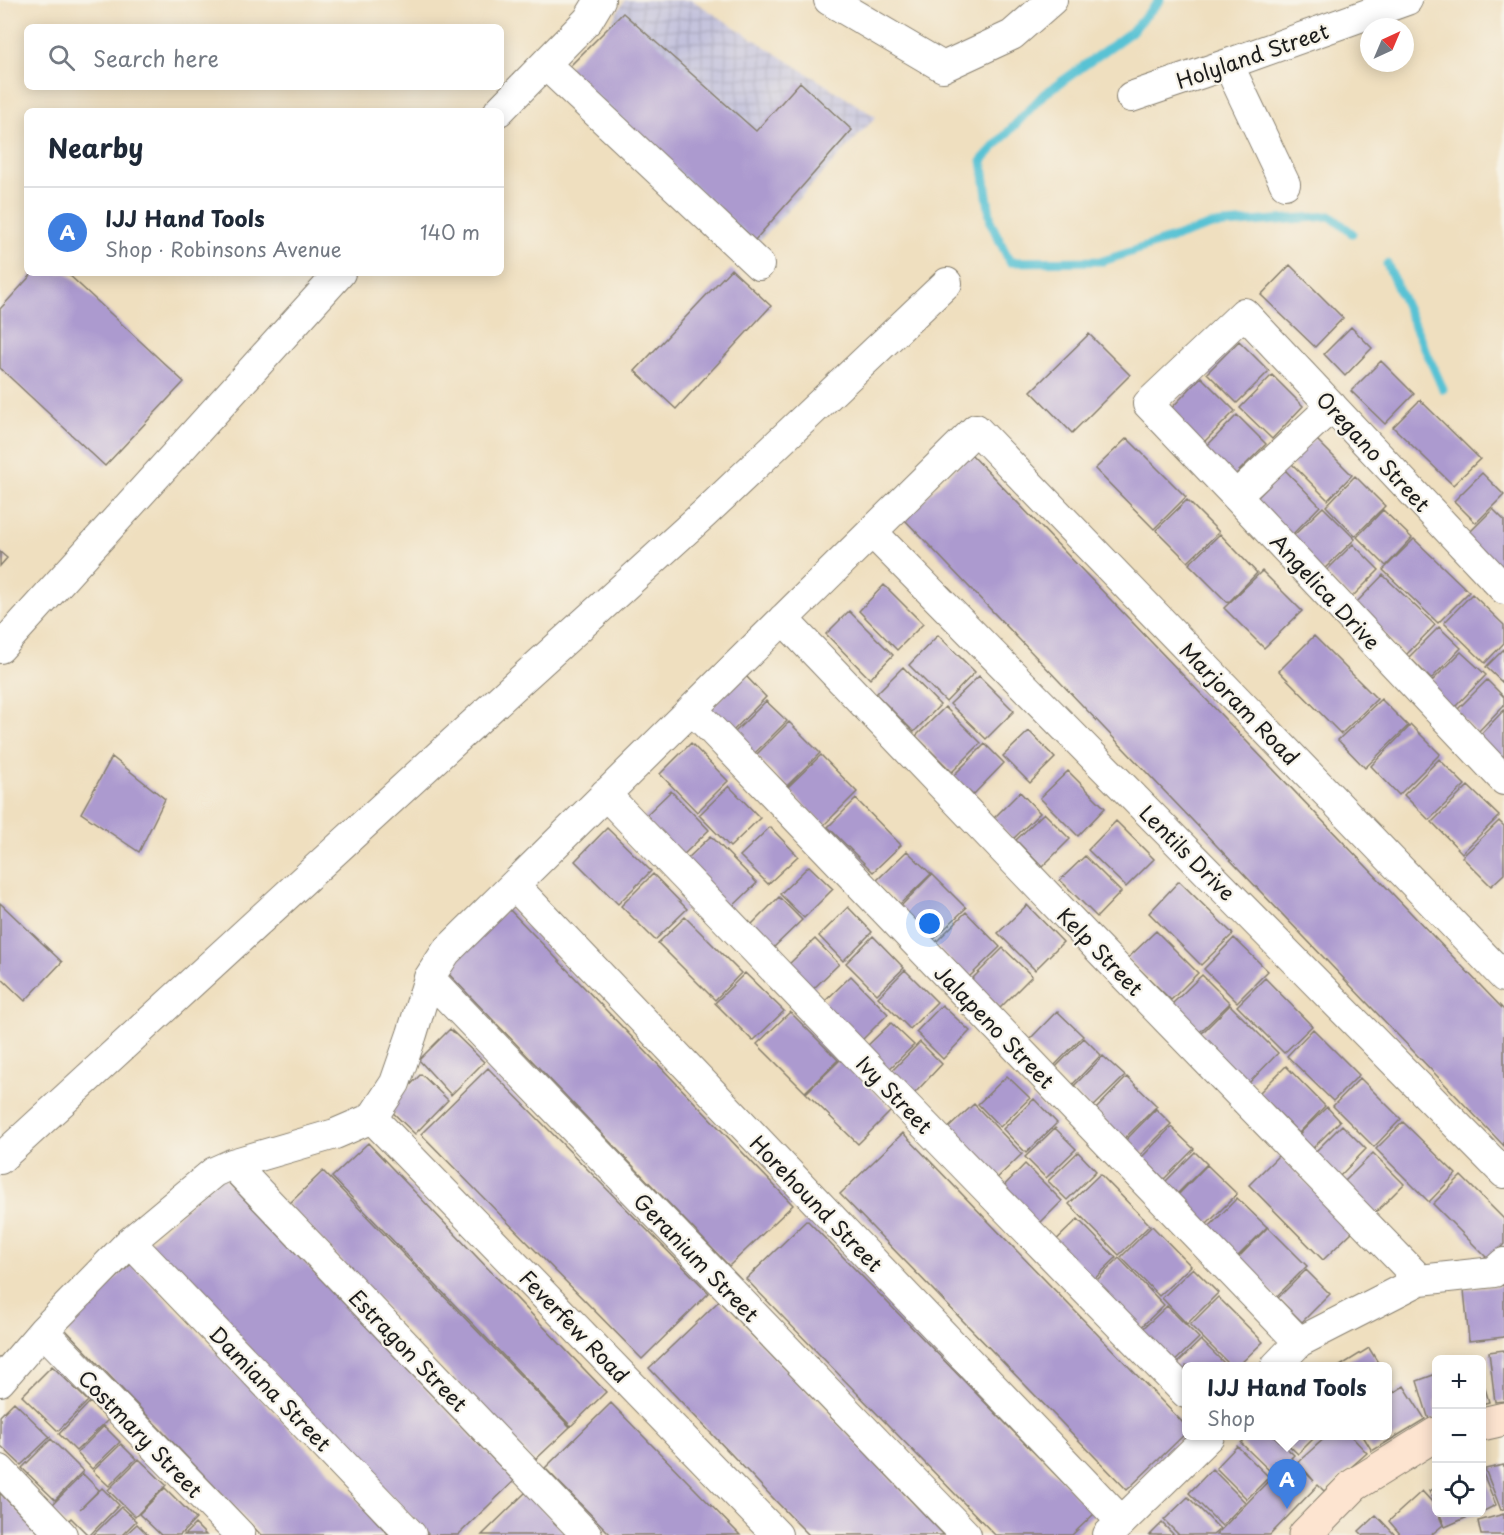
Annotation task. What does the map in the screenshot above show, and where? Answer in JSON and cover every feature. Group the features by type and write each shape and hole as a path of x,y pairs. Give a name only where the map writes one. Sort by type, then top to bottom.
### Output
{"street":[{"path":"502,108 588,20 600,0"},
{"path":"829,0 943,67 1012,35 1052,0"},
{"name":"Holyland Street","path":"1131,97 1407,0"},
{"path":"545,64 759,265"},
{"path":"1228,64 1285,184"},
{"path":"0,648 337,276"},
{"path":"0,1159 704,514 947,283"},
{"name":"Oregano Street","path":"1148,404 1244,313 1504,589"},
{"name":"Angelica Drive","path":"1148,404 1504,780"},
{"path":"1236,496 1332,406"},
{"name":"Marjoram Road","path":"872,532 976,429 1504,977"},
{"path":"0,1381 43,1331 130,1242 214,1172 232,1164 335,1134 372,1118 395,1083 429,978 446,951 872,532"},
{"name":"Lentils Drive","path":"872,532 1504,1173"},
{"name":"Kelp Street","path":"783,619 1420,1280"},
{"name":"Jalapeno Street","path":"692,709 1299,1342"},
{"name":"Ivy Street","path":"605,794 1182,1389"},
{"name":"Horehound Street","path":"514,885 1114,1528"},
{"name":"Geranium Street","path":"429,978 966,1535"},
{"name":"Feverfew Road","path":"372,1118 777,1535"},
{"name":"Estragon Street","path":"232,1164 587,1535"},
{"name":"Damiana Street","path":"130,1242 411,1535"},
{"path":"1280,1362 1299,1342 1420,1280 1494,1272 1504,1263"},
{"name":"Costmary Street","path":"43,1331 240,1535"},
{"path":"1486,1423 1504,1419"},
{"path":"1305,1535 1354,1485 1432,1437"},
{"path":"1114,1528 1205,1440"},
{"path":"0,1470 62,1535"}],"shaded area":[{"path":"625,0 692,0 876,117 755,245 564,71 605,31"}],"building":[{"path":"623,13 756,131 800,82 852,130 755,240 568,68"},
{"path":"1290,265 1343,318 1315,347 1261,295"},
{"path":"731,269 771,306 676,409 635,371"},
{"path":"30,276 70,276 184,382 105,466 0,368 0,309"},
{"path":"1351,327 1372,348 1345,376 1324,354"},
{"path":"1089,334 1130,375 1072,433 1031,391"},
{"path":"1239,341 1269,371 1237,403 1207,373"},
{"path":"1381,361 1414,394 1385,424 1351,391"},
{"path":"1272,375 1303,406 1272,439 1240,408"},
{"path":"1201,377 1235,411 1198,448 1165,415"},
{"path":"1420,400 1480,459 1453,485 1393,427"},
{"path":"1237,415 1266,444 1230,480 1201,452"},
{"path":"1127,438 1186,497 1154,529 1095,469"},
{"path":"1315,438 1352,475 1328,500 1290,462"},
{"path":"971,454 1504,1010 1504,1146 904,519"},
{"path":"1285,470 1320,506 1286,541 1250,505"},
{"path":"1482,473 1504,495 1476,523 1454,501"},
{"path":"1355,476 1385,506 1355,536 1326,506"},
{"path":"1187,500 1219,532 1188,562 1156,530"},
{"path":"1323,507 1355,539 1321,572 1289,540"},
{"path":"1493,509 1504,520 1504,565 1498,570 1465,537"},
{"path":"1383,510 1412,538 1386,566 1357,537"},
{"path":"1220,534 1257,573 1228,603 1189,564"},
{"path":"1414,539 1469,592 1438,623 1383,570"},
{"path":"1353,544 1379,570 1351,598 1325,572"},
{"path":"0,552 7,558 0,566"},
{"path":"1262,571 1302,611 1264,648 1224,608"},
{"path":"1383,575 1435,625 1406,655 1355,604"},
{"path":"884,585 923,624 897,650 859,611"},
{"path":"1472,594 1504,625 1504,643 1485,663 1444,623"},
{"path":"849,611 893,655 870,679 826,634"},
{"path":"1439,627 1461,648 1431,679 1409,657"},
{"path":"938,635 975,672 946,702 909,665"},
{"path":"1314,636 1377,699 1341,734 1279,671"},
{"path":"1504,649 1504,684 1486,667"},
{"path":"1461,652 1486,675 1453,709 1428,685"},
{"path":"903,667 940,705 914,732 876,694"},
{"path":"745,675 766,697 731,733 709,710"},
{"path":"979,676 1014,711 986,739 950,704"},
{"path":"1487,680 1504,697 1504,705 1477,733 1456,711"},
{"path":"1381,699 1408,726 1365,768 1338,740"},
{"path":"766,701 787,721 752,756 732,735"},
{"path":"945,707 981,743 952,772 916,736"},
{"path":"1504,710 1504,764 1477,738"},
{"path":"789,722 820,753 787,786 756,755"},
{"path":"1411,725 1440,754 1399,795 1371,766"},
{"path":"1029,731 1055,758 1030,783 1003,756"},
{"path":"691,743 728,781 697,812 660,774"},
{"path":"985,744 1004,763 973,795 953,776"},
{"path":"821,755 857,792 824,825 787,788"},
{"path":"112,757 165,799 139,852 81,813"},
{"path":"1439,759 1465,785 1429,820 1404,795"},
{"path":"1068,771 1105,808 1078,836 1040,798"},
{"path":"729,786 760,818 730,847 699,815"},
{"path":"1468,786 1499,816 1462,853 1432,822"},
{"path":"671,791 709,830 681,857 643,818"},
{"path":"1020,792 1040,813 1013,839 993,819"},
{"path":"856,799 901,845 873,872 828,827"},
{"path":"1044,813 1070,839 1042,867 1016,840"},
{"path":"1116,821 1154,859 1126,887 1088,850"},
{"path":"1499,821 1504,826 1504,874 1491,886 1462,857"},
{"path":"770,827 798,856 768,884 740,856"},
{"path":"607,828 651,871 618,904 575,861"},
{"path":"711,836 757,883 729,910 683,863"},
{"path":"907,851 931,874 900,904 876,881"},
{"path":"1085,856 1121,892 1097,917 1060,880"},
{"path":"809,866 833,889 804,918 780,894"},
{"path":"653,874 687,909 655,940 621,906"},
{"path":"932,874 966,908 932,941 899,908"},
{"path":"1179,881 1233,934 1201,965 1149,913"},
{"path":"779,897 802,920 771,950 748,928"},
{"path":"0,903 62,962 25,1001 0,977"},
{"path":"1027,905 1063,942 1035,970 998,933"},
{"path":"848,907 872,932 843,961 819,936"},
{"path":"508,908 793,1205 729,1266 444,969"},
{"path":"966,912 1000,947 968,978 934,944"},
{"path":"685,917 741,973 715,1000 658,943"},
{"path":"1156,931 1198,973 1171,1000 1128,958"},
{"path":"873,936 904,968 877,994 846,963"},
{"path":"1234,938 1268,971 1237,1002 1204,969"},
{"path":"815,939 839,964 810,992 786,967"},
{"path":"1003,948 1032,976 1000,1008 971,980"},
{"path":"905,970 937,1002 910,1029 878,997"},
{"path":"745,973 784,1011 753,1041 715,1003"},
{"path":"1202,975 1230,1003 1200,1032 1172,1004"},
{"path":"851,976 888,1014 858,1044 820,1006"},
{"path":"1265,978 1312,1026 1284,1053 1237,1006"},
{"path":"942,1005 970,1031 943,1059 916,1032"},
{"path":"1230,1005 1278,1053 1247,1085 1198,1037"},
{"path":"1057,1011 1083,1036 1054,1066 1028,1041"},
{"path":"790,1012 838,1060 805,1092 757,1044"},
{"path":"891,1023 914,1045 886,1072 863,1050"},
{"path":"450,1029 484,1062 451,1095 419,1060"},
{"path":"1313,1029 1359,1075 1333,1101 1287,1056"},
{"path":"1084,1038 1101,1055 1070,1087 1053,1070"},
{"path":"920,1042 942,1064 913,1095 890,1073"},
{"path":"1103,1056 1125,1076 1091,1109 1071,1089"},
{"path":"841,1059 892,1110 858,1144 806,1093"},
{"path":"1286,1066 1325,1106 1299,1133 1259,1093"},
{"path":"488,1068 709,1293 642,1359 421,1134"},
{"path":"421,1074 448,1100 415,1134 388,1108"},
{"path":"1007,1076 1030,1098 1000,1127 978,1104"},
{"path":"1127,1077 1157,1106 1123,1140 1094,1111"},
{"path":"1360,1078 1401,1119 1374,1147 1333,1106"},
{"path":"1034,1099 1057,1123 1026,1153 1003,1129"},
{"path":"974,1104 1022,1154 991,1184 943,1133"},
{"path":"1327,1107 1340,1121 1309,1152 1295,1138"},
{"path":"1156,1109 1171,1124 1139,1156 1124,1142"},
{"path":"1403,1122 1456,1174 1429,1202 1376,1149"},
{"path":"1342,1125 1366,1149 1338,1178 1314,1153"},
{"path":"1171,1127 1194,1149 1164,1179 1142,1157"},
{"path":"1055,1128 1076,1149 1046,1178 1025,1157"},
{"path":"903,1133 1182,1422 1182,1437 1127,1490 840,1194"},
{"path":"368,1143 606,1392 571,1426 332,1177"},
{"path":"1078,1152 1096,1171 1067,1200 1048,1181"},
{"path":"1195,1152 1207,1164 1177,1194 1165,1182"},
{"path":"1373,1153 1404,1184 1373,1215 1342,1184"},
{"path":"1279,1155 1354,1230 1323,1260 1249,1185"},
{"path":"1025,1164 1062,1201 1035,1228 998,1192"},
{"path":"1207,1165 1237,1194 1206,1225 1177,1196"},
{"path":"323,1171 570,1427 534,1461 288,1205"},
{"path":"1100,1174 1150,1225 1119,1255 1069,1204"},
{"path":"221,1175 514,1481 458,1535 429,1535 149,1244"},
{"path":"1461,1176 1504,1219 1504,1244 1489,1260 1433,1204"},
{"path":"1237,1198 1267,1227 1237,1257 1208,1228"},
{"path":"1078,1219 1116,1258 1087,1286 1049,1247"},
{"path":"807,1220 1094,1514 1072,1535 995,1535 746,1279"},
{"path":"1152,1226 1191,1266 1159,1296 1121,1257"},
{"path":"1268,1227 1307,1266 1276,1297 1237,1259"},
{"path":"1119,1258 1164,1305 1133,1335 1088,1289"},
{"path":"131,1264 389,1535 261,1535 64,1328"},
{"path":"1193,1268 1218,1293 1187,1324 1162,1298"},
{"path":"1306,1270 1330,1294 1302,1322 1278,1298"},
{"path":"1504,1285 1504,1337 1469,1341 1464,1290"},
{"path":"1218,1297 1263,1342 1242,1362 1227,1362 1190,1325"},
{"path":"719,1301 944,1535 809,1535 795,1521 649,1368"},
{"path":"1167,1306 1199,1338 1167,1369 1134,1337"},
{"path":"1201,1340 1223,1362 1182,1362 1182,1387 1168,1372"},
{"path":"1369,1348 1378,1362 1346,1362"},
{"path":"1504,1350 1504,1401 1495,1402 1489,1352"},
{"path":"52,1366 88,1401 58,1431 22,1396"},
{"path":"1432,1375 1432,1419 1429,1420 1417,1381"},
{"path":"1404,1386 1425,1419 1392,1439 1392,1394"},
{"path":"14,1402 50,1437 21,1465 0,1445 0,1416"},
{"path":"90,1402 108,1420 76,1451 59,1434"},
{"path":"611,1403 740,1535 611,1535 545,1468"},
{"path":"104,1426 120,1442 92,1469 77,1453"},
{"path":"51,1439 83,1471 55,1500 22,1468"},
{"path":"1244,1440 1278,1440 1294,1455 1291,1458 1314,1481 1298,1462 1323,1440 1355,1440 1367,1453 1324,1491 1318,1485 1270,1535 1216,1535 1274,1475 1241,1443"},
{"path":"1283,1440 1312,1440 1298,1454"},
{"path":"1365,1440 1390,1440 1372,1451"},
{"path":"121,1444 136,1459 109,1486 93,1471"},
{"path":"1237,1446 1269,1477 1247,1499 1216,1468"},
{"path":"139,1459 166,1485 135,1517 108,1490"},
{"path":"1504,1465 1504,1509 1501,1510 1486,1469"},
{"path":"1212,1469 1245,1502 1222,1526 1189,1493"},
{"path":"83,1474 99,1490 80,1509 102,1488 119,1505 90,1535 71,1518 65,1524 49,1508"},
{"path":"1486,1481 1496,1505 1486,1510"},
{"path":"165,1488 196,1519 180,1535 161,1535 139,1514"},
{"path":"1422,1491 1432,1502 1432,1517 1439,1517 1443,1525 1431,1535 1401,1535 1389,1521"},
{"path":"526,1492 567,1535 482,1535"},
{"path":"0,1493 41,1535 0,1535"},
{"path":"1188,1497 1220,1529 1213,1535 1179,1535 1164,1520"},
{"path":"121,1507 136,1521 122,1535 93,1535"},
{"path":"1504,1514 1504,1535 1481,1535 1478,1521"},
{"path":"1376,1515 1395,1535 1363,1535 1359,1531"},
{"path":"1441,1517 1468,1517 1445,1527"},
{"path":"1162,1523 1174,1535 1150,1535"},
{"path":"137,1524 148,1535 125,1535"},
{"path":"195,1524 206,1535 184,1535"}],"waterway":[{"path":"1160,0 1131,32 1043,95 982,160 991,223 1010,262 1103,261 1212,225 1330,216 1352,233"},
{"path":"1387,264 1443,389"}],"place":[{"name":"IJJ Hand Tools","path":"1287,1509"}]}
